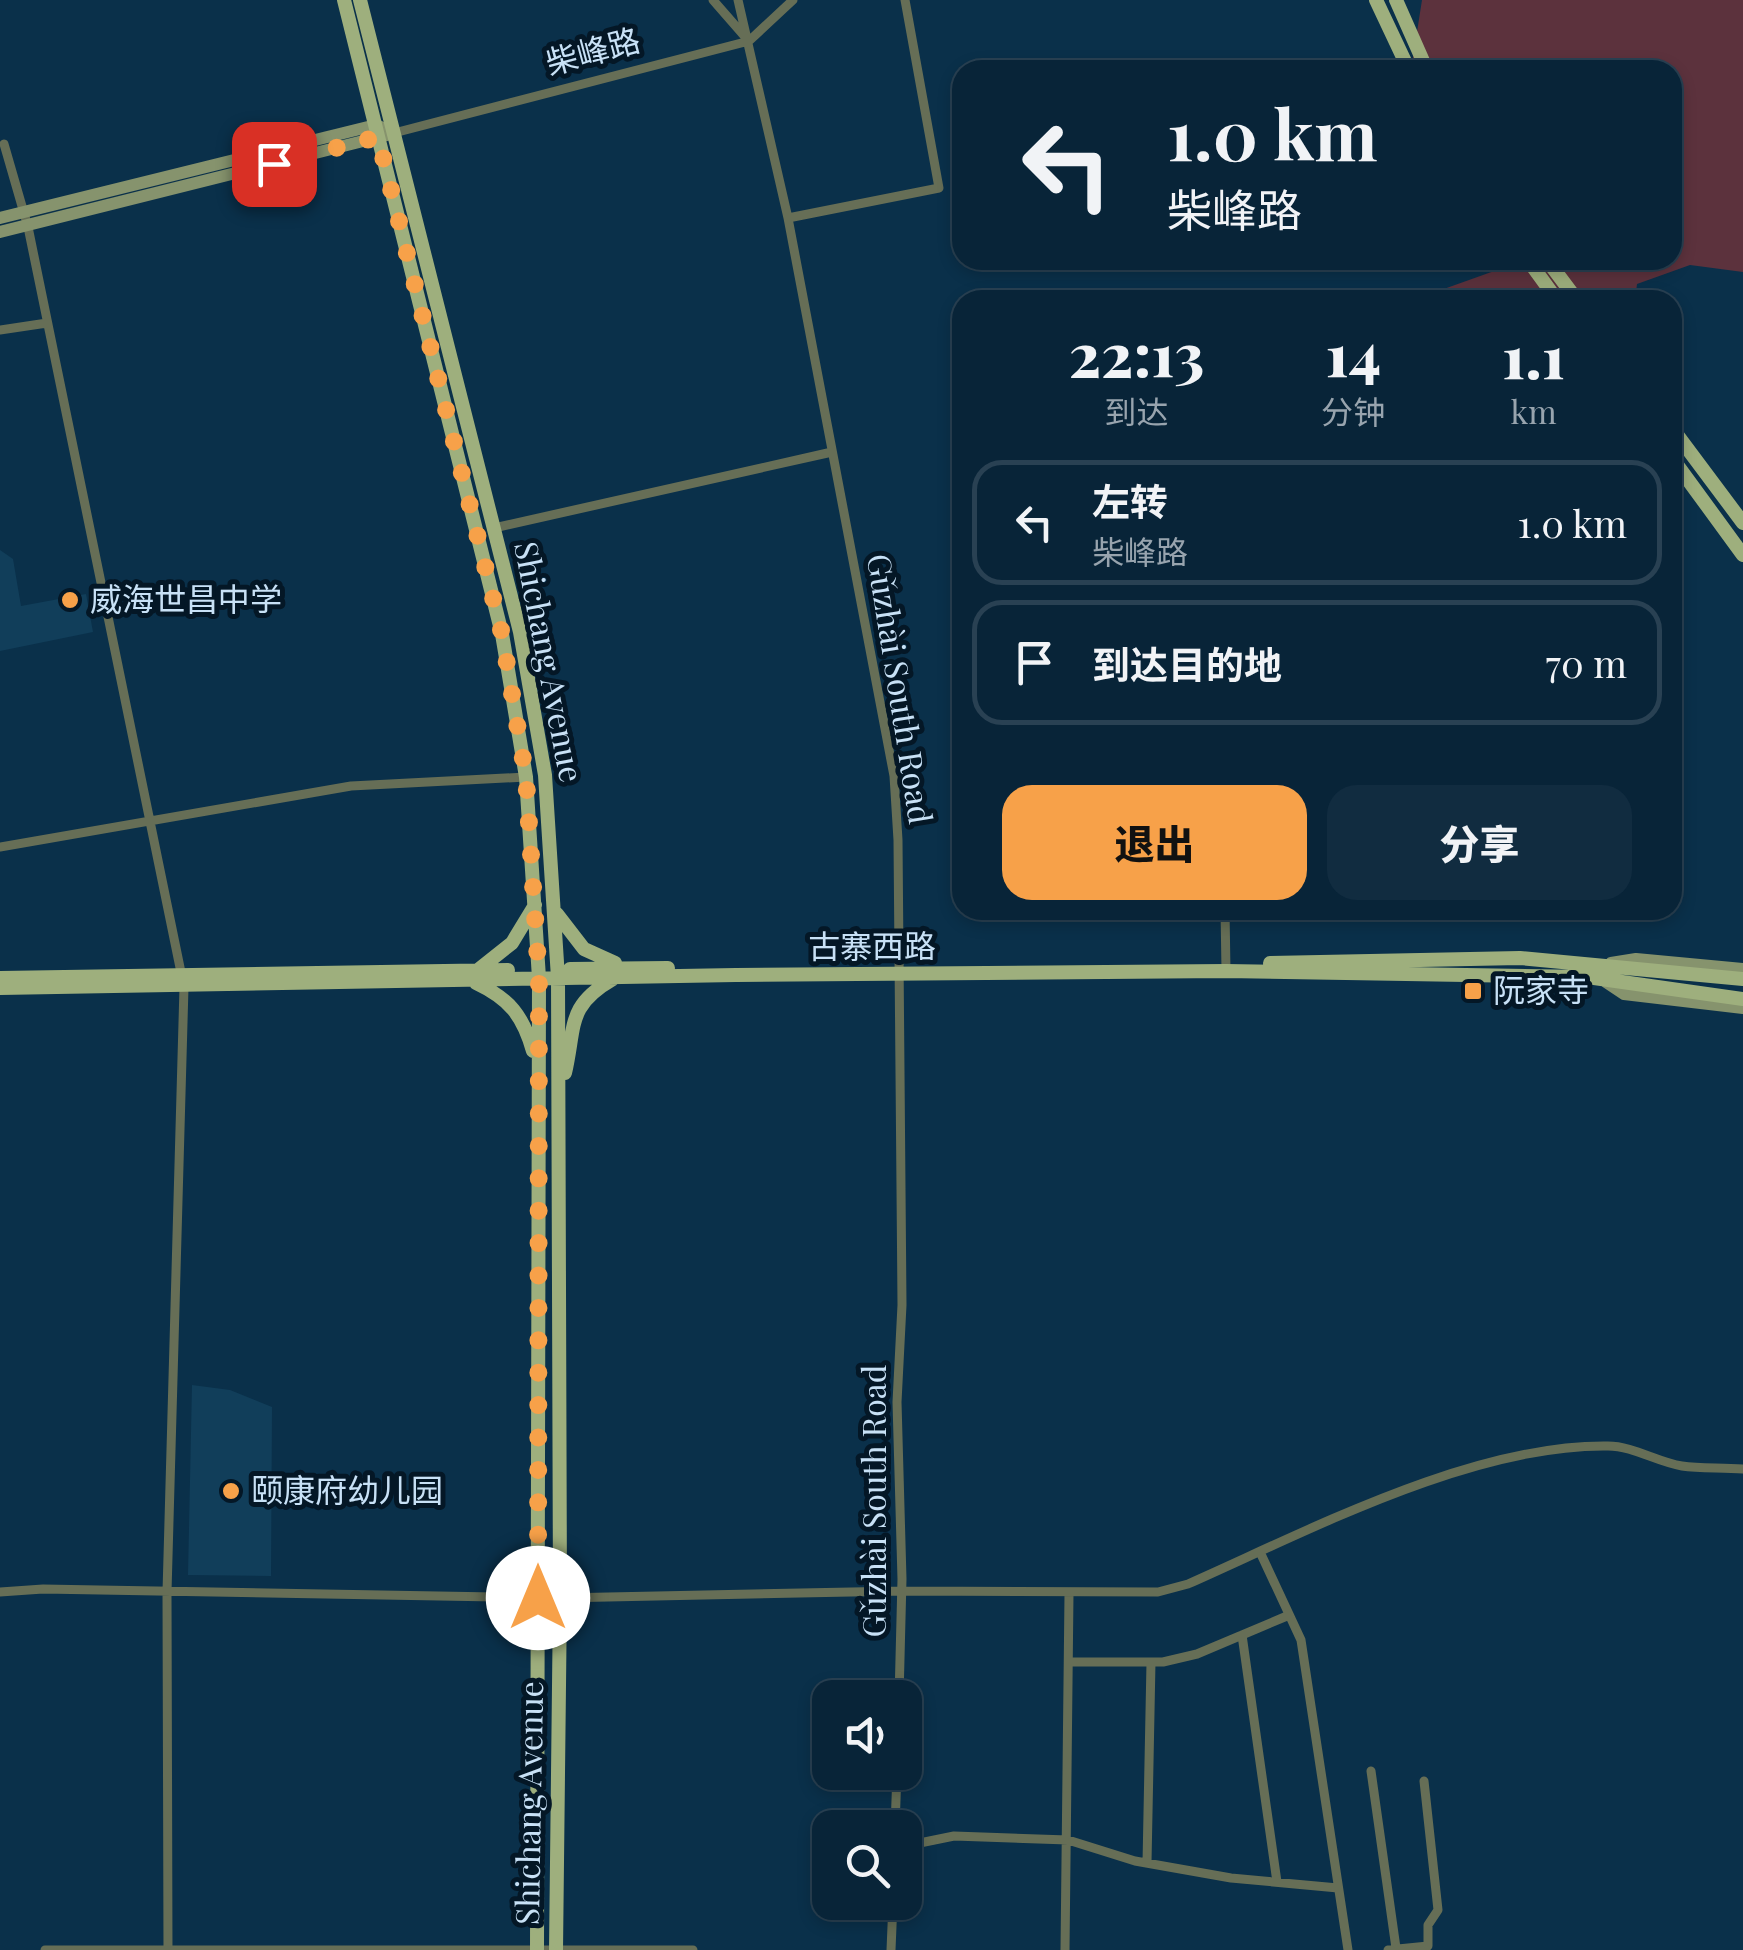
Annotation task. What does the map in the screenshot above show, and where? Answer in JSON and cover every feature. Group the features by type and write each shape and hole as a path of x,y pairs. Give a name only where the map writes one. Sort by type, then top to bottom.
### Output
{"main road":[{"name":"Shichang Avenue","path":"344,0 502,634 526,777 539,974 537,1949"},
{"name":"Shichang Avenue","path":"360,0 494,528 534,704 545,775 558,973 560,1598 556,1949"},
{"path":"1376,0 1403,60"},
{"path":"1396,0 1423,60"},
{"path":"1682,441 1741,520"},
{"path":"1682,472 1743,555"},
{"path":"535,905 510,945 474,976 512,1005 525,1024 538,1068"},
{"path":"556,912 584,948 630,968"},
{"name":"古寨西路","path":"558,973 615,978 1225,968 1520,958 1743,979"},
{"name":"古寨西路","path":"0,988 539,974 630,968 900,971"},
{"name":"古寨西路","path":"1225,968 1587,977 1743,999"},
{"name":"古寨西路","path":"0,978 183,981"},
{"path":"558,1093 575,1012 594,990 615,978"}],"street":[{"path":"713,0 749,41"},
{"name":"Gǔzhài South Road","path":"738,0 788,218 894,776 900,971 900,1680"},
{"name":"柴峰路","path":"394,133 749,41 792,0"},
{"path":"788,218 939,188 905,0"},
{"path":"0,232 27,220 377,131 394,133"},
{"path":"4,144 27,220 183,981 167,1592 168,1949"},
{"path":"0,218 27,220"},
{"path":"0,330 47,323"},
{"path":"494,528 832,452"},
{"path":"0,847 350,786 526,777"},
{"path":"1224,920 1225,968"},
{"path":"1607,964 1636,959 1743,969"},
{"path":"1606,982 1624,994 1743,1008"},
{"path":"0,1592 43,1589 538,1598 902,1591 1158,1592 1188,1584 1462,1470 1534,1454 1610,1446 1682,1466 1743,1469"},
{"path":"1260,1552 1301,1640 1348,1950"},
{"path":"1065,1950 1069,1594"},
{"path":"1069,1662 1151,1662 1197,1654 1287,1616"},
{"path":"1242,1635 1277,1882"},
{"path":"1147,1863 1151,1662"},
{"path":"1371,1772 1392,1949 1428,1946 1428,1925 1438,1910 1424,1780"},
{"path":"922,1843 954,1836 1068,1840 1147,1863 1338,1888"},
{"path":"891,1950 892,1920"},
{"path":"45,1950 693,1950"}],"shaded area":[{"path":"1422,0 1743,0 1743,272 1690,265 1682,268 1682,60 1413,60"},
{"path":"1497,270 1676,270 1637,284 1636,290 1441,290"},
{"name":"威海世昌中学","path":"0,550 13,559 21,606 86,594 93,632 0,651"},
{"name":"颐康府幼儿园","path":"192,1385 230,1390 272,1407 271,1576 188,1575"}],"place":[{"name":"威海世昌中学","path":"70,600"},
{"name":"阮家寺","path":"1473,991"},
{"name":"颐康府幼儿园","path":"231,1491"}],"route":[{"path":"274,164 378,137 517,706 534,872 539,978 538,1598"}]}
